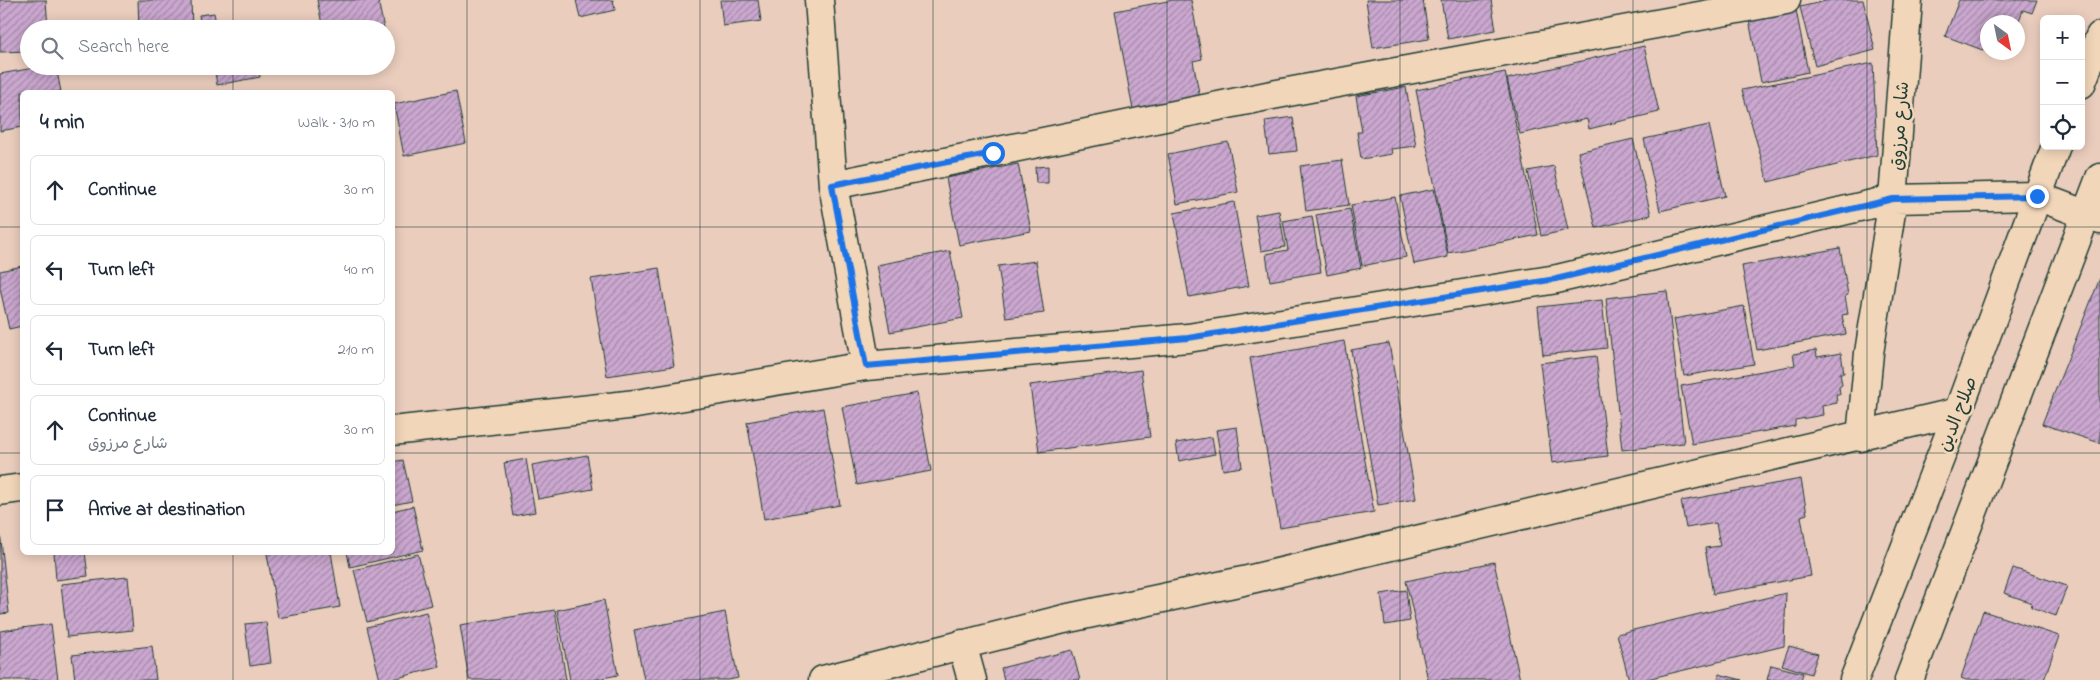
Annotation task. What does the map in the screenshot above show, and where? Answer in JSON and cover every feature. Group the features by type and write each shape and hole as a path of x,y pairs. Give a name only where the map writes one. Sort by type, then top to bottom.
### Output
{"main road":[{"path":"819,0 832,185 866,366"},
{"path":"832,185 1272,95 1786,0"},
{"name":"شارع مرزوق","path":"1861,436 1869,353 1893,199 1908,0"},
{"path":"2085,74 2100,36"},
{"name":"صلاح الدين","path":"1854,680 1958,412 2054,150"},
{"path":"1909,680 2093,218 2100,178"},
{"path":"395,431 636,404 866,366 1188,338 1556,279 1893,199 2037,196 2093,218"},
{"path":"823,680 1064,619 1243,581 1958,412"},
{"path":"0,491 20,488"},
{"path":"962,644 972,680"}],"building":[{"path":"0,0 46,0 47,20 20,20 20,51 0,52"},
{"path":"138,0 191,0 192,20 139,20"},
{"path":"317,0 378,0 382,20 321,20"},
{"path":"576,0 613,0 615,10 580,18"},
{"path":"720,0 758,0 761,21 723,26"},
{"path":"1173,0 1191,0 1202,59 1193,61 1200,98 1133,110 1115,11"},
{"path":"1366,0 1423,0 1429,39 1373,48"},
{"path":"1441,0 1491,0 1496,30 1448,39"},
{"path":"1830,0 1863,0 1875,50 1815,66 1800,7"},
{"path":"1959,0 2037,0 2032,13 2023,10 2021,15 1980,15 1980,49 1945,36"},
{"path":"1796,10 1808,72 1761,82 1749,20"},
{"path":"214,13 215,20 200,20 199,15"},
{"path":"1644,46 1659,112 1589,129 1587,119 1520,134 1507,79"},
{"path":"1873,63 1877,155 1768,182 1742,90"},
{"path":"20,70 20,75 58,75 61,90 20,90 20,127 0,131 0,74"},
{"path":"1505,72 1538,235 1448,253 1416,90"},
{"path":"215,75 260,75 260,77 217,85"},
{"path":"1406,87 1416,146 1391,149 1392,154 1361,159 1357,132 1362,132 1356,96"},
{"path":"456,91 466,143 404,156 395,104"},
{"path":"1293,117 1297,151 1269,154 1265,121"},
{"path":"1709,125 1725,196 1660,211 1644,139"},
{"path":"1633,139 1651,215 1596,228 1578,152"},
{"path":"1228,142 1238,192 1177,204 1168,154"},
{"path":"1342,160 1349,205 1306,211 1300,166"},
{"path":"1018,164 1031,231 959,245 946,178"},
{"path":"1048,166 1048,183 1036,183 1035,167"},
{"path":"1554,166 1568,230 1541,236 1528,171"},
{"path":"1434,189 1448,257 1414,264 1400,196"},
{"path":"1395,197 1406,257 1362,266 1351,205"},
{"path":"1234,202 1249,286 1189,297 1174,213"},
{"path":"1350,209 1361,268 1327,275 1316,215"},
{"path":"1279,211 1285,247 1261,251 1255,215"},
{"path":"1312,216 1321,272 1270,281 1266,254 1288,250 1283,221"},
{"path":"1840,248 1848,295 1845,296 1848,314 1842,315 1846,334 1757,350 1742,266"},
{"path":"950,251 963,318 890,332 877,265"},
{"path":"1036,261 1044,313 1006,318 998,266"},
{"path":"20,266 20,326 9,329 0,288 0,271"},
{"path":"659,268 674,366 607,376 591,279"},
{"path":"2100,278 2100,443 2042,424"},
{"path":"1667,291 1684,443 1622,450 1606,298"},
{"path":"1602,300 1607,348 1543,355 1538,307"},
{"path":"1744,306 1754,364 1684,376 1674,319"},
{"path":"1344,341 1374,512 1280,528 1250,358"},
{"path":"1389,343 1416,499 1378,505 1351,350"},
{"path":"1816,350 1817,357 1841,353 1844,373 1840,373 1842,385 1839,387 1840,394 1836,394 1837,403 1822,406 1823,415 1795,420 1795,426 1692,444 1681,386 1795,365 1793,354"},
{"path":"1596,356 1608,456 1552,463 1540,363"},
{"path":"1141,370 1150,437 1039,452 1030,385"},
{"path":"917,393 931,471 857,485 842,407"},
{"path":"823,408 840,505 764,519 747,422"},
{"path":"1237,427 1242,467 1223,470 1216,430"},
{"path":"1212,437 1215,454 1179,461 1176,443"},
{"path":"587,455 593,489 538,499 532,465"},
{"path":"526,459 535,512 513,516 504,463"},
{"path":"403,460 412,501 395,504 395,461"},
{"path":"1801,479 1807,514 1801,516 1811,576 1713,594 1705,548 1720,546 1716,523 1686,528 1681,501"},
{"path":"413,506 423,550 350,567 348,555 395,555 395,510"},
{"path":"0,531 9,613 0,614"},
{"path":"418,554 431,605 367,622 354,570"},
{"path":"54,555 85,555 88,576 56,580"},
{"path":"267,555 331,555 340,607 278,618"},
{"path":"1494,562 1520,680 1428,680 1406,581"},
{"path":"2013,568 2067,586 2056,616 2031,607 2032,603 2004,593"},
{"path":"128,577 133,630 67,637 61,584"},
{"path":"1406,590 1410,621 1385,625 1381,594"},
{"path":"1786,593 1784,646 1643,680 1629,680 1617,634"},
{"path":"604,600 618,675 592,680 570,680 557,610"},
{"path":"555,610 566,680 469,680 460,625"},
{"path":"1983,611 2059,636 2044,680 1966,680 1961,678"},
{"path":"426,612 440,667 389,680 380,680 367,627"},
{"path":"725,612 738,678 729,680 644,680 634,630"},
{"path":"266,622 271,663 250,666 245,624"},
{"path":"51,624 58,680 0,680 0,631"},
{"path":"152,646 156,680 75,680 72,655"},
{"path":"1789,646 1818,654 1811,674 1782,665"},
{"path":"1072,650 1080,680 1004,680 1001,668"},
{"path":"1771,665 1803,673 1801,680 1767,680"},
{"path":"1719,674 1742,680 1718,680"}],"route":[{"path":"993,153 832,185 866,366 1188,338 1556,279 1893,199 2037,196"}]}
